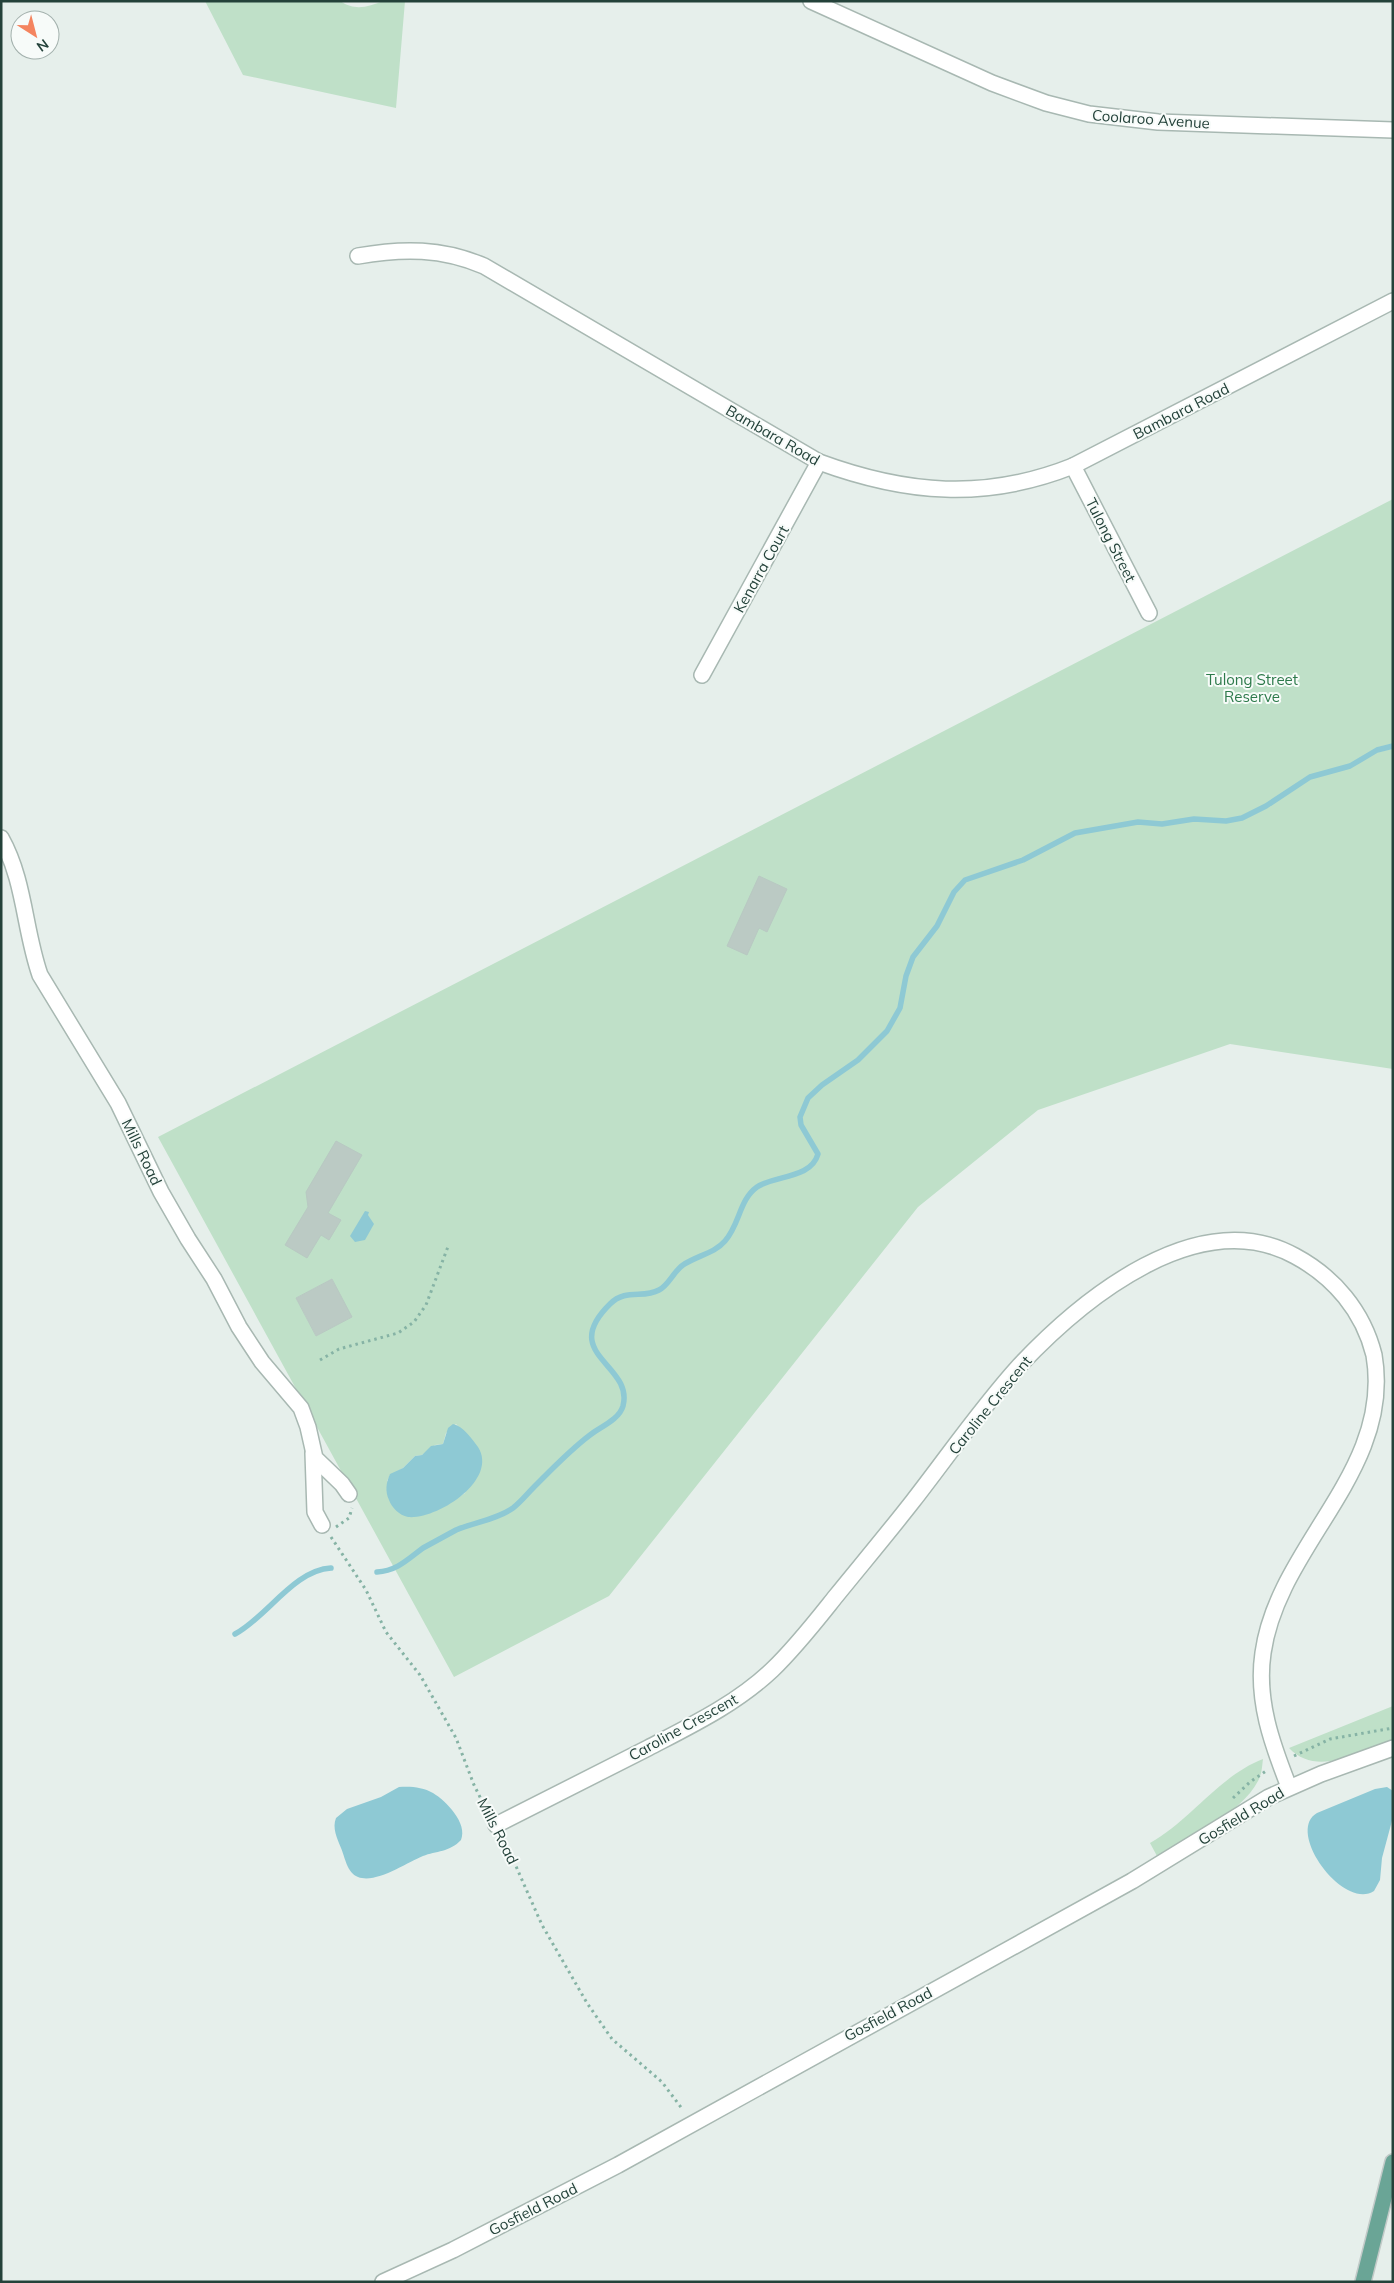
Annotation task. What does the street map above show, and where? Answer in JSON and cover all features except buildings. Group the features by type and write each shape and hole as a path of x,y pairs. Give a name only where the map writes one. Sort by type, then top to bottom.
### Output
{"main road":[{"path":"1363,2282 1393,2162"}],"street":[{"name":"Coolaroo Avenue","path":"811,1 976,76 1046,103 1089,114 1158,122 1393,130"},
{"name":"Bambara Road","path":"358,256 404,250 426,250 466,258 484,266 819,462 876,481 903,486 954,490 1027,481 1073,466 1393,301"},
{"name":"Kenarra Court","path":"702,675 819,462"},
{"name":"Tulong Street","path":"1073,466 1149,613"},
{"name":"Mills Road","path":"1,838 17,874 27,915 32,951 40,974 118,1103 174,1216 214,1279 239,1326 262,1362 301,1408 308,1427 313,1451 315,1512 322,1525"},
{"name":"Caroline Crescent","path":"496,1826 688,1727 740,1697 773,1669 806,1632 897,1521 1002,1386 1060,1327 1120,1282 1165,1256 1202,1245 1238,1240 1257,1242 1288,1252 1307,1262 1333,1282 1351,1304 1365,1329 1378,1376 1378,1393 1373,1429 1358,1467 1282,1590 1267,1631 1262,1655 1263,1699 1266,1720 1289,1787"},
{"name":"Mills Road","path":"313,1451 320,1463 342,1484 349,1494"},
{"name":"Gosfield Road","path":"383,2282 452,2250 618,2165 1132,1881 1250,1808 1289,1787 1393,1748"}],"path":[{"path":"320,1360 339,1349 398,1333 414,1322 420,1315 429,1297 449,1244"},
{"path":"322,1525 336,1528 349,1518 352,1503 349,1494"},
{"name":"Mills Road","path":"322,1525 366,1590 391,1639 420,1675 456,1738 482,1802 505,1840 542,1925 587,2003 612,2039 672,2094 691,2124"}],"green space":[{"path":"205,1 340,1 352,6 362,7 384,1 405,1 396,108 243,75"},
{"name":"Tulong Street Reserve","path":"1393,499 1393,1069 1230,1044 1038,1110 918,1207 609,1596 454,1677 158,1137","holes":["332,1279 351,1317 316,1336 296,1298","456,1424 479,1450 465,1493 445,1506 387,1481 390,1475 403,1468 415,1456 422,1455 435,1445 443,1444 446,1433"]},
{"path":"1393,1706 1393,1739 1368,1750 1326,1762 1300,1757 1289,1748"},
{"path":"1263,1759 1258,1781 1239,1804 1213,1824 1157,1856 1150,1843 1179,1823 1233,1776"}],"water":[{"path":"365,1211 369,1212 368,1215 374,1224 365,1240 355,1242 350,1236"},
{"path":"453,1424 464,1430 478,1447 482,1460 480,1472 473,1484 462,1496 448,1505 420,1516 408,1517 402,1515 390,1503 388,1497 387,1487 390,1474 403,1468 415,1456 422,1455 431,1446 443,1444 448,1428"},
{"path":"399,1787 425,1789 444,1801 459,1820 462,1833 461,1840 448,1849 423,1856 391,1872 373,1878 358,1877 351,1872 345,1860 336,1833 336,1818 347,1809 381,1797"},
{"path":"1387,1787 1393,1791 1393,1817 1382,1858 1380,1880 1374,1891 1361,1894 1348,1890 1334,1880 1322,1866 1313,1851 1308,1836 1309,1822 1317,1813 1375,1789"}],"waterway":[{"path":"377,1572 396,1567 423,1548 456,1530 492,1518 513,1508 575,1447 618,1415 623,1406 623,1392 618,1380 594,1348 592,1336 596,1321 616,1299 622,1296 647,1294 659,1290 666,1285 683,1265 721,1245 734,1227 743,1205 751,1192 757,1187 800,1172 814,1162 818,1154 801,1125 800,1117 808,1098 822,1085 858,1060 887,1031 900,1008 906,976 913,957 937,926 954,892 965,880 1023,860 1075,833 1138,822 1162,824 1194,819 1226,821 1242,818 1266,806 1310,777 1350,766 1377,750 1393,746"},
{"path":"235,1634 258,1617 293,1585 318,1571 331,1568"}]}
